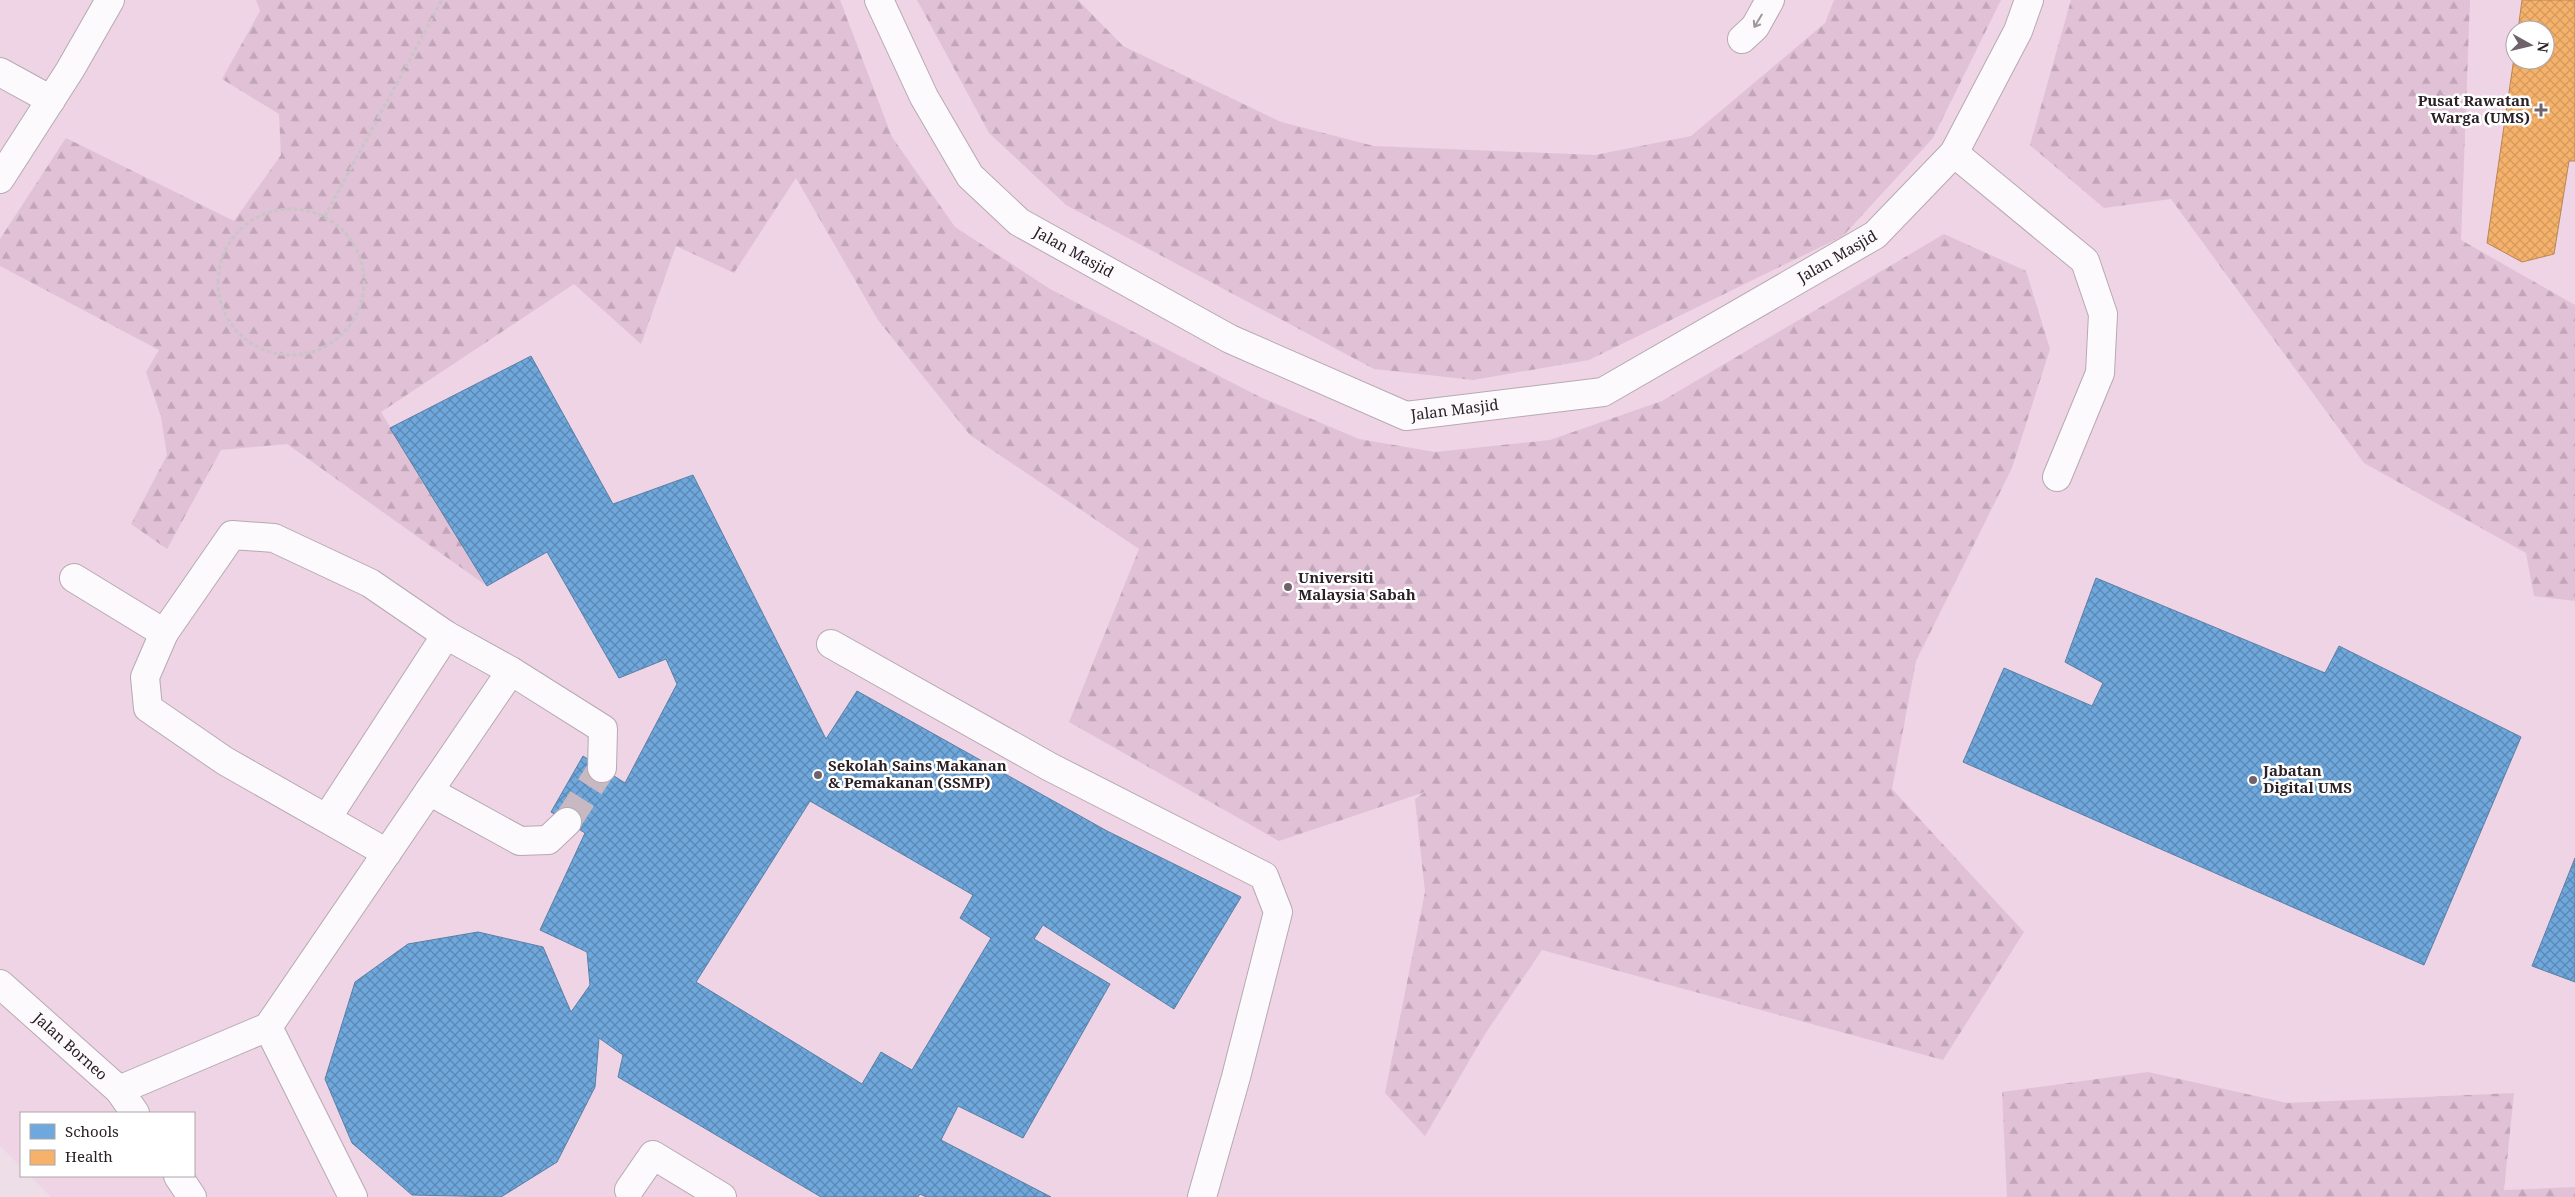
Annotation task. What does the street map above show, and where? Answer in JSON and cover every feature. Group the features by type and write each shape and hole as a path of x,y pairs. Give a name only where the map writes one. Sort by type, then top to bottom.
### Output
{"street":[{"path":"0,179 51,100 110,0"},
{"name":"Jalan Masjid","path":"879,0 924,97 970,176 1019,222 1230,339 1406,416 1603,392 1875,235 1954,153 2018,31 2029,0"},
{"path":"1742,39 1755,27 1770,0"},
{"path":"0,72 51,100"},
{"path":"1954,153 2085,261 2103,314 2100,373 2057,477"},
{"path":"387,853 225,761 148,708 145,677 164,633 232,535 274,538 370,583 446,636 511,671 603,729 602,768"},
{"path":"74,578 164,633"},
{"path":"327,818 446,636"},
{"path":"831,644 1050,767 1264,876 1278,912 1236,1077 1202,1197"},
{"path":"119,1090 268,1027 511,671"},
{"path":"429,791 520,841 548,840 567,822"},
{"name":"Jalan Borneo","path":"0,984 119,1090 134,1112"},
{"path":"268,1027 353,1197"},
{"path":"629,1190 653,1155 722,1197"},
{"path":"179,1177 192,1197"}],"path":[{"path":"325,216 442,0"},
{"path":"301,208 325,216 344,230 357,249 362,264 364,271 363,294 356,316 342,335 316,351 301,355 277,355 256,347 236,331 222,310 217,284 219,267 232,236 252,219 275,209 301,208"}],"shaded area":[{"name":"Universiti Malaysia Sabah","path":"0,0 2575,0 2575,1197 51,1197 31,1177 195,1177 195,1112 20,1112 20,1166 0,1146"}],"green space":[{"path":"256,0 840,0 892,137 955,227 1050,289 1260,397 1359,439 1435,452 1550,440 1662,401 1944,234 2026,271 2050,349 2012,468 1916,661 1892,789 2024,932 1943,1060 1542,950 1485,1034 1425,1136 1385,1093 1425,892 1415,799 1425,792 1279,841 1069,722 1139,549 970,435 878,320 796,178 734,273 676,246 641,344 574,284 381,412 487,586 287,444 221,450 167,549 131,524 167,455 161,417 146,372 159,350 0,266 0,239 66,138 234,221 281,155 279,114 222,79 260,11"},
{"path":"917,0 1078,0 1123,46 1281,122 1374,146 1595,155 1691,136 1825,23 1834,0 2001,0 1933,138 1843,236 1589,360 1473,380 1374,369 1066,205 989,133"},
{"path":"2071,0 2470,0 2461,240 2575,305 2575,601 2534,596 2526,553 2364,463 2171,199 2104,208 2030,145"},
{"path":"2148,1072 2287,1103 2514,1093 2504,1190 2575,1187 2575,1197 2007,1197 2002,1092"}],"building: Schools":[{"name":"Sekolah Sains Makanan & Pemakanan (SSMP)","path":"531,356 613,504 693,475 826,739 857,691 1107,831 1241,897 1174,1009 1043,925 1034,939 1110,984 1023,1138 958,1106 941,1140 1051,1197 926,1197 920,1194 918,1197 821,1197 618,1077 623,1055 599,1038 595,1087 557,1162 501,1197 412,1195 352,1143 325,1079 355,982 408,944 478,932 543,947 571,1012 590,985 587,952 540,930 585,833 551,812 583,756 625,783 677,684 666,659 619,678 547,552 487,586 390,428","holes":["810,801 973,895 960,918 991,938 912,1070 881,1052 862,1084 696,982"]},
{"name":"Jabatan Digital UMS","path":"2096,578 2325,673 2339,646 2521,737 2424,965 1963,762 2004,668 2092,706 2103,683 2065,662"},
{"path":"2575,858 2575,982 2532,966"}],"building: Health":[{"name":"Pusat Rawatan Warga (UMS)","path":"2522,0 2575,0 2575,161 2569,161 2554,254 2522,262 2487,243 2512,70 2555,70 2555,20 2519,20"}],"tunnel":[{"path":"567,822 602,768"}],"place":[{"name":"Pusat Rawatan Warga (UMS)","path":"2541,110"},
{"name":"Universiti Malaysia Sabah","path":"1288,587"},
{"name":"Sekolah Sains Makanan & Pemakanan (SSMP)","path":"818,775"},
{"name":"Jabatan Digital UMS","path":"2253,780"}]}
